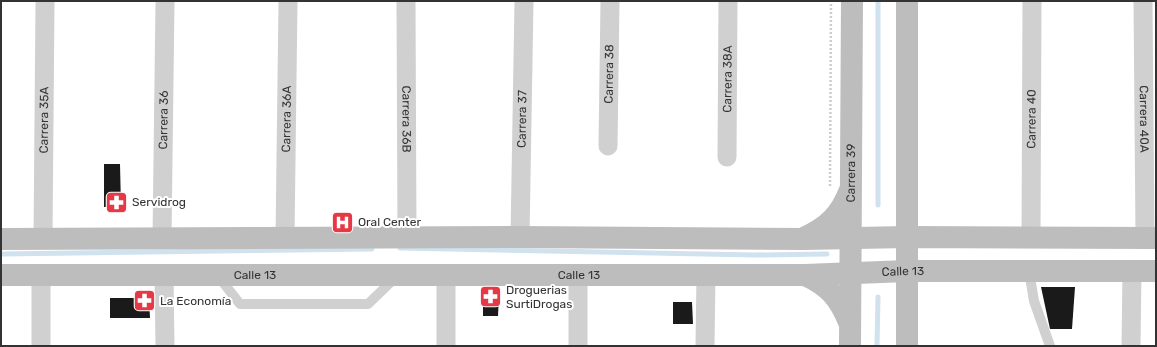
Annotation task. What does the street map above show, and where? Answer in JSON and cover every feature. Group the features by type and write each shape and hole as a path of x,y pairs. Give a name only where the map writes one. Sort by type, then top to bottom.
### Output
{"main road":[{"name":"Carrera 39","path":"850,336 857,274 859,238 852,187 852,1"},
{"path":"907,1 902,237 902,272 907,346"},
{"path":"803,239 819,231 833,220 844,204 852,187"},
{"path":"1,239 407,237 803,239 902,237 1150,238"},
{"name":"Calle 13","path":"1,275 805,275 902,272 1156,271"},
{"path":"805,275 820,282 833,293 844,308 850,336"}],"street":[{"name":"Carrera 35A","path":"43,239 45,1"},
{"name":"Carrera 36","path":"162,238 165,1"},
{"name":"Carrera 36A","path":"285,238 288,1"},
{"name":"Carrera 36B","path":"406,1 407,237"},
{"name":"Carrera 37","path":"520,237 524,1"},
{"name":"Carrera 38","path":"608,146 610,1"},
{"name":"Carrera 38A","path":"727,156 728,1"},
{"name":"Carrera 40","path":"1032,1 1032,237"},
{"name":"Carrera 40A","path":"1143,1 1150,238"},
{"path":"1131,346 1132,271"},
{"path":"705,346 706,274"},
{"path":"164,275 165,346"},
{"path":"446,275 446,346"},
{"path":"578,275 578,346"},
{"path":"41,276 41,346"}],"lane":[{"path":"1029,271 1034,301 1050,346"},
{"path":"218,276 240,304 368,304 398,275"}],"path":[{"path":"830,193 831,1"}],"building":[{"path":"104,164 120,164 121,207 104,207"},
{"path":"1041,287 1075,287 1072,329 1050,329"},
{"path":"483,294 499,295 498,316 483,316"},
{"path":"110,298 149,298 150,318 110,318"},
{"path":"673,302 692,302 693,324 673,324"}],"waterway":[{"path":"878,1 878,205"},
{"path":"400,248 755,255 827,254"},
{"path":"1,254 372,249"},
{"path":"877,346 878,297"}],"place":[{"name":"Servidrog","path":"117,202"},
{"name":"Oral Center","path":"342,222"},
{"name":"Droguerias SurtiDrogas","path":"490,297"},
{"name":"La Economía","path":"144,301"}]}
